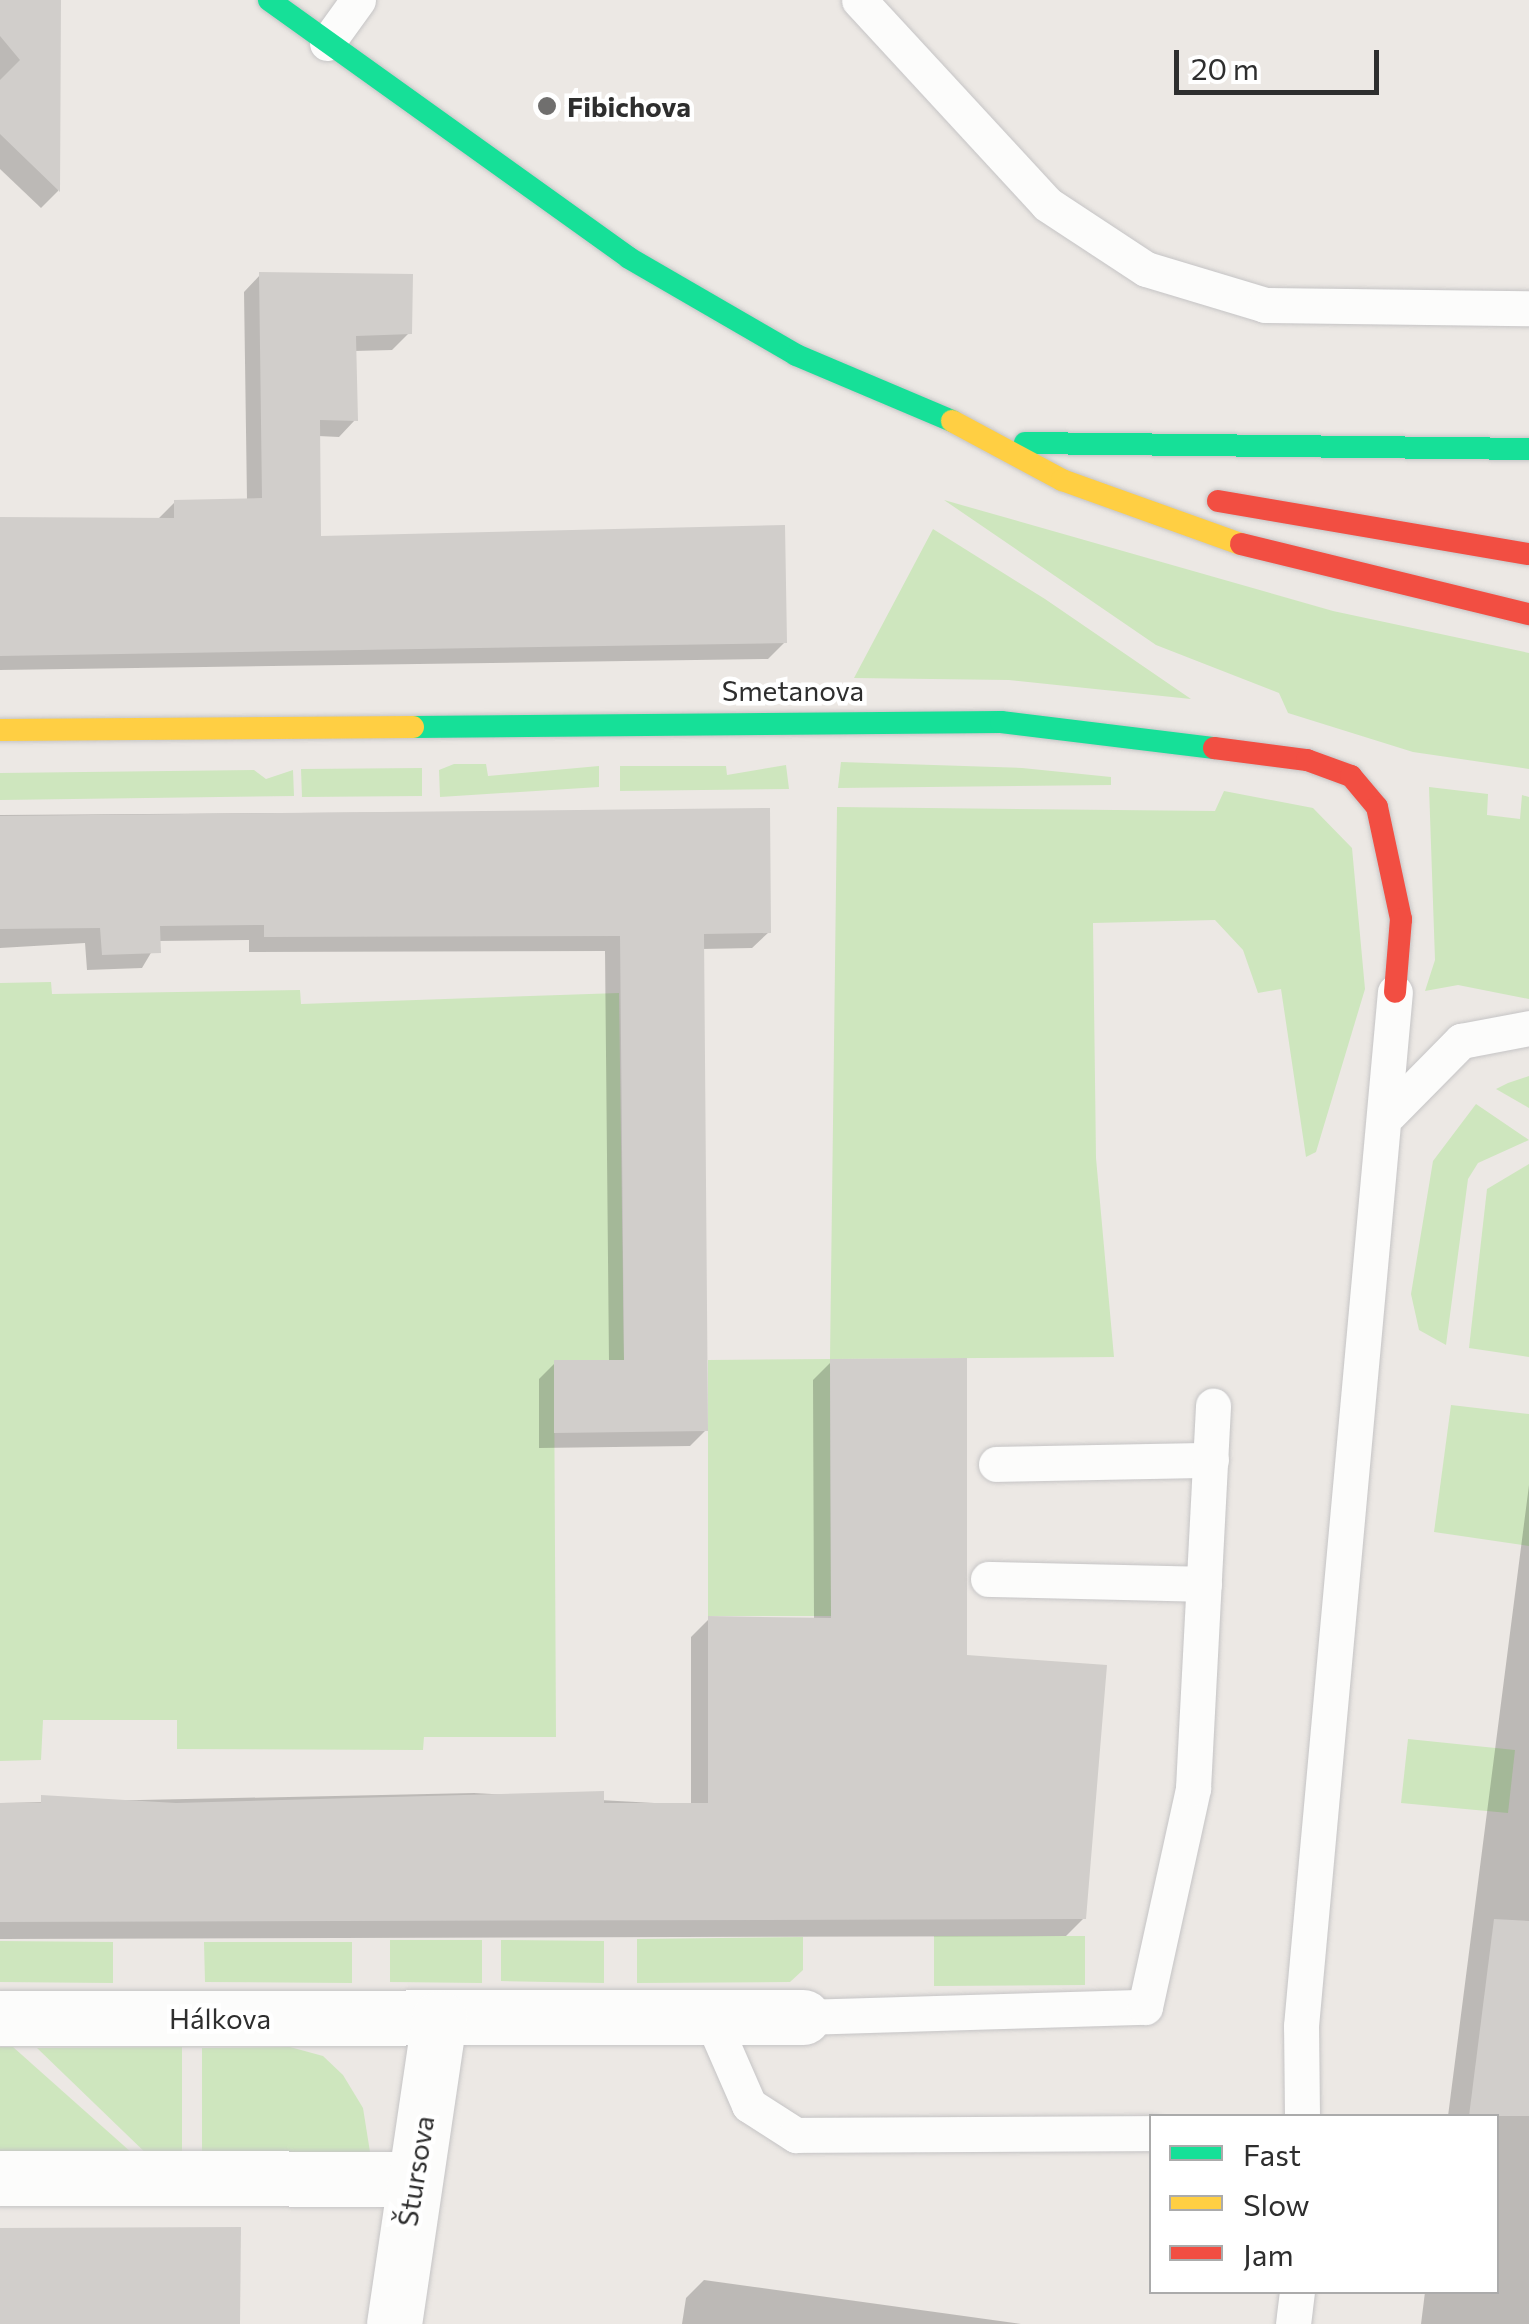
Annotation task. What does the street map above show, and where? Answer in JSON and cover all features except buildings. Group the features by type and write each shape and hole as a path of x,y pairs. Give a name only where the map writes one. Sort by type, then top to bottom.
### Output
{"street":[{"path":"269,0 526,190 727,318 952,421 1062,480 1215,538 1529,614"},
{"path":"952,421 1158,485"},
{"path":"1024,443 1529,449"},
{"path":"1193,495 1384,536 1529,554"},
{"name":"Smetanova","path":"0,730 1001,722 1307,760 1351,776 1377,808 1401,919 1395,992"},
{"name":"Hálkova","path":"0,2018 803,2017"},
{"name":"Štursova","path":"394,2324 412,2179 439,2018"},
{"path":"0,2178 412,2179"}],"lane":[{"path":"327,43 358,0"},
{"path":"858,0 1048,204 1146,268 1265,305 1529,308"},
{"path":"1302,2114 1300,2026 1388,1114 1395,992"},
{"path":"1388,1114 1461,1041 1529,1028"},
{"path":"803,2017 1145,2007 1193,1788 1214,1406"},
{"path":"996,1464 1211,1460"},
{"path":"988,1580 1204,1584"},
{"path":"711,2018 749,2105 796,2135 1149,2133"},
{"path":"1293,2324 1297,2294"}],"green space":[{"path":"944,500 1333,611 1529,653 1529,769 1413,752 1288,713 1279,693 1156,645"},
{"path":"933,529 1045,599 1191,699 1009,680 854,678"},
{"path":"841,762 1022,768 1111,777 1111,785 838,788"},
{"path":"454,764 486,764 488,776 599,766 599,787 440,797 439,770"},
{"path":"786,765 789,789 620,791 620,766 726,766 727,775"},
{"path":"422,768 422,796 302,797 301,769"},
{"path":"254,770 266,779 293,770 294,796 0,800 0,773"},
{"path":"1429,787 1488,794 1487,815 1520,819 1522,795 1529,797 1529,999 1458,985 1425,991 1435,960"},
{"path":"1224,791 1313,808 1352,848 1365,989 1316,1152 1306,1157 1281,989 1258,993 1243,950 1215,920 1093,923 1096,1158 1114,1357 830,1359 837,807 1215,811"},
{"path":"51,982 52,994 300,990 301,1004 619,993 624,1360 554,1361 556,1737 424,1737 423,1750 177,1749 177,1720 43,1720 41,1760 0,1761 0,983"},
{"path":"1529,1076 1529,1108 1496,1089 1508,1083"},
{"path":"1476,1104 1529,1140 1478,1163 1468,1179 1446,1345 1419,1330 1411,1294 1433,1161"},
{"path":"1529,1164 1529,1357 1469,1348 1487,1189"},
{"path":"830,1359 831,1616 708,1616 708,1360"},
{"path":"1451,1405 1529,1414 1529,1546 1434,1532"},
{"path":"1408,1739 1515,1750 1508,1813 1401,1803"},
{"path":"934,1936 1085,1936 1085,1985 934,1986"},
{"path":"803,1937 803,1970 790,1982 637,1983 637,1939"},
{"path":"390,1940 482,1940 482,1983 390,1982"},
{"path":"501,1940 604,1941 604,1983 501,1981"},
{"path":"0,1941 113,1942 113,1983 0,1982"},
{"path":"204,1942 352,1942 352,1983 205,1982"},
{"path":"0,2047 13,2047 141,2161 0,2160"},
{"path":"182,2047 182,2161 153,2160 37,2048"},
{"path":"290,2047 323,2056 343,2075 363,2108 370,2152 202,2161 202,2048"}],"traffic: fast":[{"path":"269,0 629,258 796,355 952,421"},
{"path":"1025,443 1529,449"},
{"path":"413,727 1001,722 1214,748"}],"traffic: slow":[{"path":"952,421 1062,480 1241,544"},
{"path":"0,730 413,727"}],"traffic: jam":[{"path":"1218,501 1529,554"},
{"path":"1241,544 1529,614"},
{"path":"1214,748 1307,760 1351,776 1377,807 1401,919 1395,992"}],"place":[{"name":"Fibichova","path":"547,106"}]}
